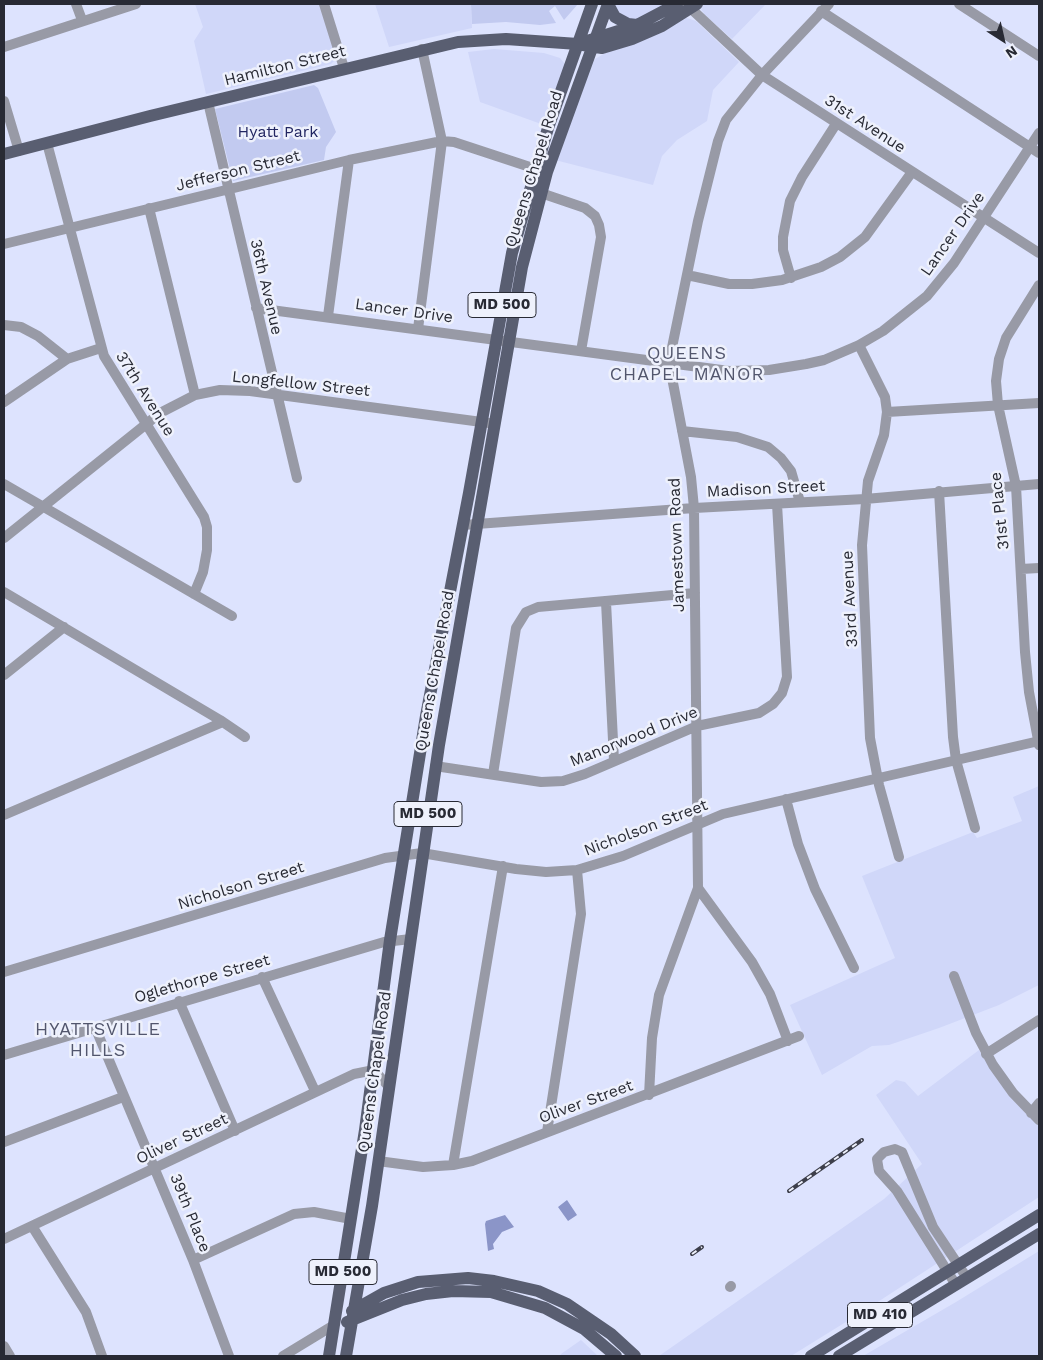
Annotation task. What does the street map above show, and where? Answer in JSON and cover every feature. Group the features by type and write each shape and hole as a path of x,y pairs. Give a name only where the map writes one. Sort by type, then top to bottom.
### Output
{"main road":[{"name":"Queens Chapel Road","path":"329,1356 374,1070 390,940 426,716 463,525 487,422 503,340 512,253 587,44 592,4"},
{"name":"Queens Chapel Road","path":"535,192 536,168 548,128 608,4"},
{"path":"608,4 615,17 628,24 637,25"},
{"name":"Hamilton Street","path":"587,44 637,25 677,4"},
{"name":"Hamilton Street","path":"4,154 344,68 458,42 487,39 587,44 606,47 632,39 662,26 691,5"},
{"name":"Queens Chapel Road","path":"346,1356 378,1161 435,766 477,524 487,422"},
{"path":"365,1130 370,1138 371,1156 378,1161"},
{"name":"MD 410","path":"811,1356 1039,1215"},
{"name":"MD 410","path":"839,1356 1039,1234"},
{"path":"360,1274 371,1290 384,1293"},
{"path":"354,1315 384,1293 418,1282 435,1280 487,1280 538,1291 578,1311 611,1334 635,1356"},
{"path":"435,1280 440,1287 453,1291"},
{"path":"334,1325 354,1315 402,1300 453,1291 491,1292 545,1308 584,1329 616,1356"}],"street":[{"path":"76,4 82,20"},
{"path":"4,47 82,20 136,4"},
{"path":"324,4 344,68"},
{"path":"959,4 1039,56"},
{"name":"31st Avenue","path":"691,5 762,75 1039,253"},
{"path":"825,8 1035,150"},
{"name":"Jamestown Road","path":"649,1095 652,1038 659,995 698,888 694,508 669,362 720,134 732,111 762,75 825,8"},
{"path":"418,329 442,141 422,49"},
{"path":"4,101 19,151"},
{"name":"36th Avenue","path":"208,102 227,189 297,478"},
{"path":"790,278 783,250 783,238 790,201 802,177 836,124"},
{"name":"Lancer Drive","path":"256,308 729,370 769,370 824,360 859,345 883,331 927,296 954,263 984,217 1035,150 1039,133"},
{"name":"Jefferson Street","path":"4,244 350,160 442,141 454,142 536,168"},
{"name":"37th Avenue","path":"47,144 106,362 197,505 207,527 205,562 194,594"},
{"path":"328,316 350,160"},
{"path":"687,275 729,284 764,283 790,278 821,267 858,243 877,223 912,172"},
{"path":"535,192 585,208 594,216 599,225 601,237 581,352"},
{"path":"149,208 195,395"},
{"name":"31st Place","path":"1039,285 1011,328 1002,348 997,370 998,405 1016,486 1022,627 1028,684 1039,742"},
{"path":"4,325 21,327 38,336 68,359"},
{"name":"33rd Avenue","path":"859,345 885,397 887,412 886,425 870,472 865,499 862,545 872,756 900,858"},
{"path":"4,402 68,359 101,348"},
{"name":"Longfellow Street","path":"4,538 146,424 171,406 195,395 232,390 276,394 487,422"},
{"path":"887,412 1039,404"},
{"path":"682,431 736,437 768,447 781,458 791,471 800,502"},
{"path":"4,484 232,616"},
{"name":"Madison Street","path":"463,525 694,508 865,499 938,491 1039,484"},
{"path":"938,491 950,702 956,760 975,828"},
{"name":"Manorwood Drive","path":"435,766 541,782 563,781 585,774 697,726 759,713 778,699 787,677 777,504"},
{"path":"1021,569 1039,568"},
{"path":"4,592 223,722 245,737"},
{"path":"493,774 515,636 523,615 538,607 695,593"},
{"path":"606,602 614,760"},
{"path":"4,675 64,627"},
{"path":"4,815 223,722"},
{"name":"Nicholson Street","path":"4,972 380,859 422,852 539,871 577,870 623,856 723,814 1039,742"},
{"path":"786,799 798,844 814,889 854,968"},
{"path":"452,1165 503,866"},
{"path":"547,1132 581,914 577,870"},
{"path":"698,888 752,962 770,994 788,1041"},
{"name":"Oglethorpe Street","path":"4,1054 390,940 411,939"},
{"path":"954,976 986,1054 1002,1080 1035,1116"},
{"path":"262,977 315,1091"},
{"path":"179,1001 234,1131"},
{"path":"986,1054 1039,1020"},
{"name":"39th Place","path":"95,1027 193,1260 229,1356"},
{"name":"Oliver Street","path":"378,1161 423,1166 452,1165 472,1161 649,1095 799,1036"},
{"path":"374,1070 389,1088"},
{"name":"Oliver Street","path":"4,1239 315,1091 354,1074 374,1070"},
{"path":"4,1142 123,1097"},
{"path":"1035,1116 1039,1103"},
{"path":"952,1268 902,1152 895,1149 884,1152 877,1159 879,1171 897,1190 961,1281"},
{"path":"193,1260 294,1214 314,1212 351,1219"},
{"path":"32,1226 86,1312 102,1356"},
{"path":"283,1356 334,1325"},
{"path":"4,1346 10,1356"}],"shaded area":[{"path":"195,4 320,4 336,57 335,60 331,64 206,94 194,41 203,27"},
{"path":"375,4 471,4 472,28 389,47"},
{"path":"613,4 668,4 639,19 625,21"},
{"path":"704,4 766,4 732,39 705,15 701,9"},
{"path":"684,17 696,21 739,62 713,90 707,121 677,140 662,156 653,185 555,160 587,70 595,59 614,48"},
{"path":"494,49 544,53 560,58 565,64 544,125 480,102 468,52"},
{"path":"1039,786 1039,985 999,1005 939,1028 889,1045 872,1046 822,1075 790,1005 895,958 862,876 973,832 977,838 1022,821 1013,797"},
{"path":"979,1050 1014,1101 1039,1126 1039,1197 791,1356 659,1356 884,1199 922,1164 876,1095 896,1080 905,1082 918,1096"},
{"path":"567,1200 577,1215 568,1221 558,1207"},
{"path":"505,1215 514,1227 502,1232 493,1244 494,1249 488,1251 486,1221"},
{"path":"1039,1251 1039,1356 863,1356 956,1302"},
{"path":"581,1340 598,1356 560,1356 561,1354"}],"green space":[{"path":"471,4 578,4 564,20 555,6 549,11 556,23 540,25 506,22 472,24"},
{"name":"Hyatt Park","path":"314,85 318,88 336,132 326,147 324,160 233,181 215,109"}],"railway":[{"path":"789,1191 862,1140"},
{"path":"692,1254 702,1247"}],"district":[{"name":"QUEENS CHAPEL MANOR","path":"687,364"},
{"name":"HYATTSVILLE HILLS","path":"98,1040"}]}
